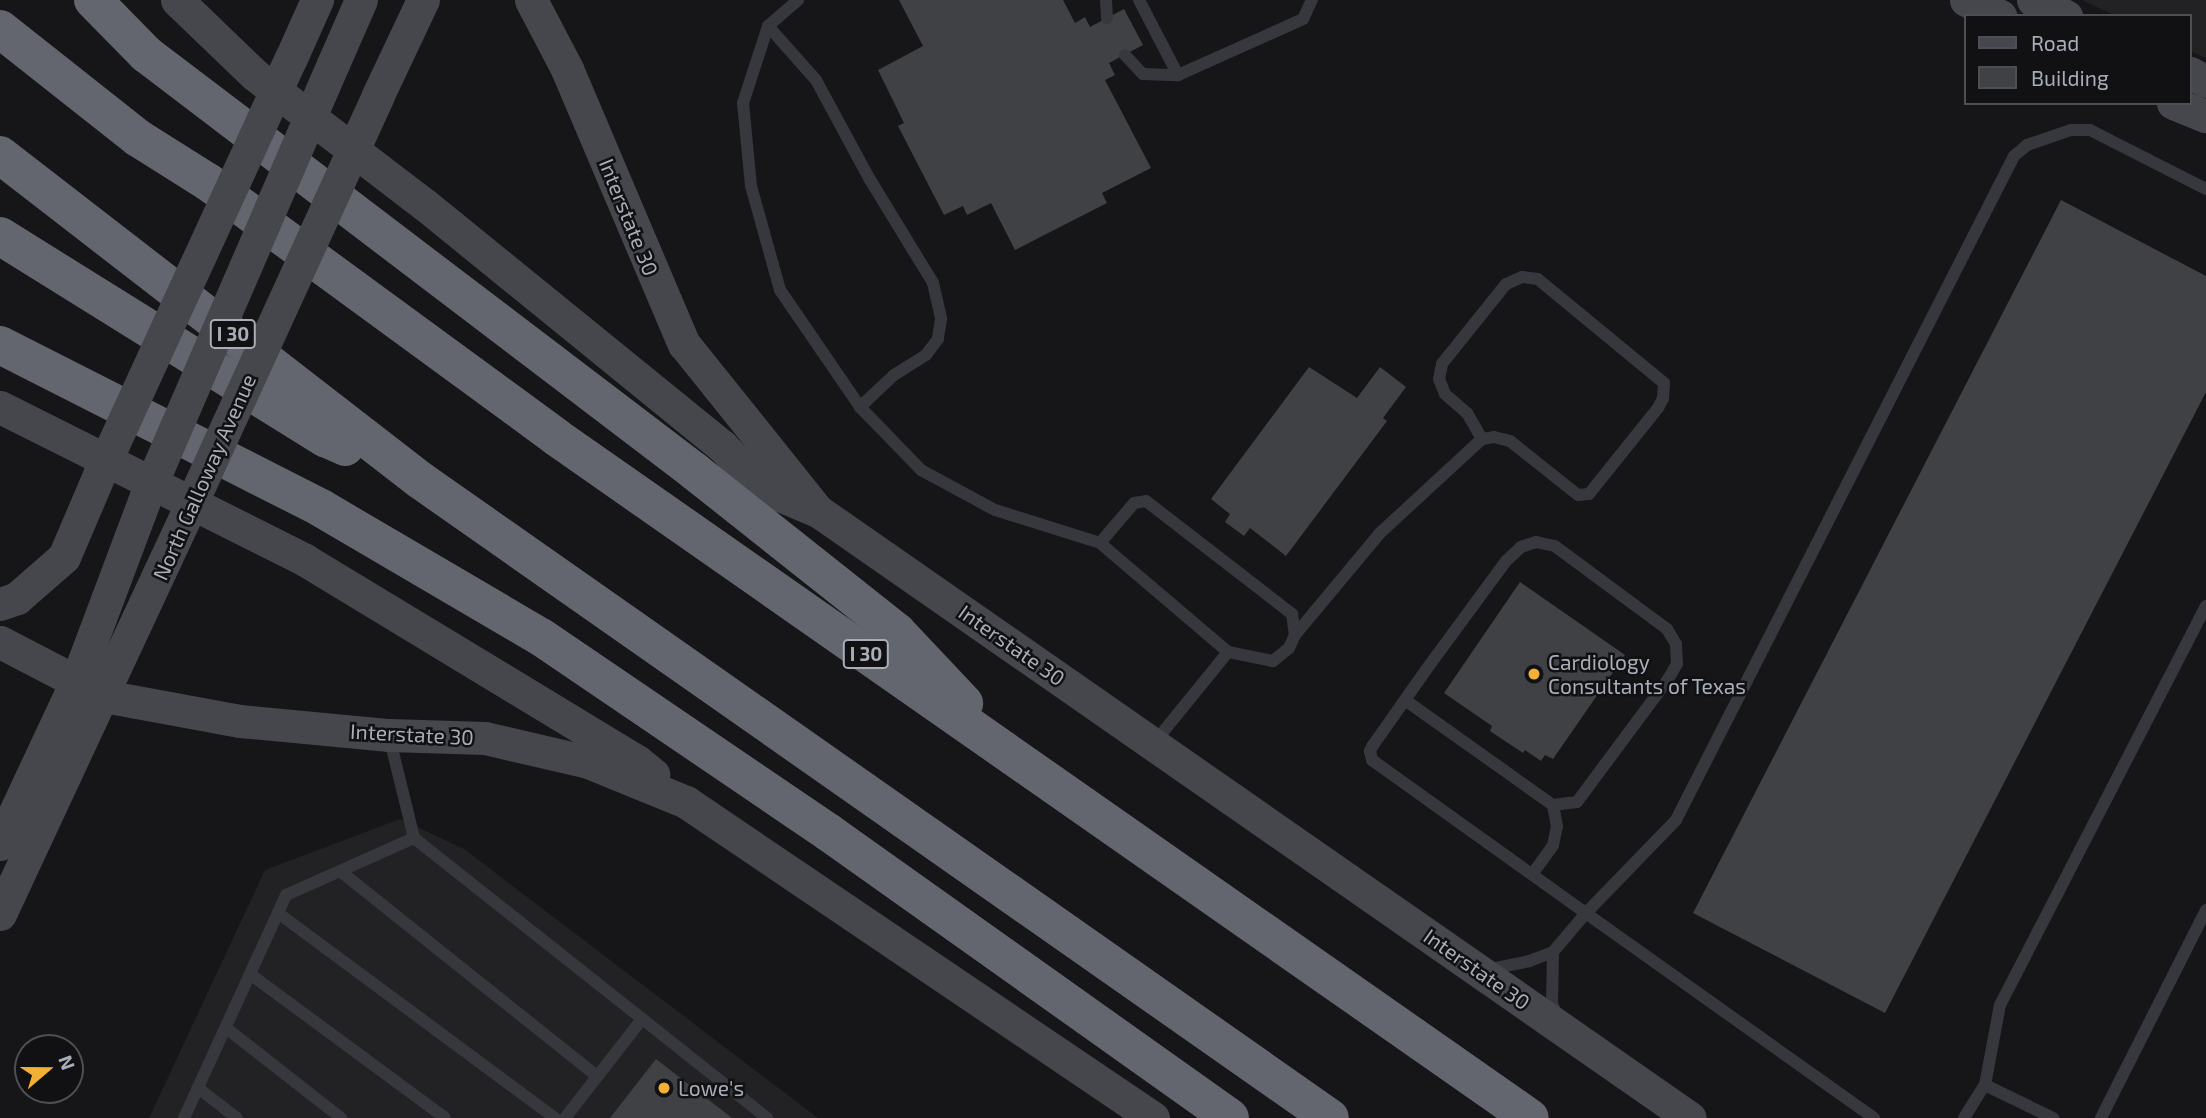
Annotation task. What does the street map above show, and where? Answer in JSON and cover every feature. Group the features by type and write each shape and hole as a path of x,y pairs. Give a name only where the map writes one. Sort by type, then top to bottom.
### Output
{"highway":[{"path":"6,0 208,182"},
{"path":"93,0 146,54 694,471 897,632 1021,763"},
{"name":"I 30","path":"0,29 138,138 208,182 556,437 1530,1118"},
{"name":"I 30","path":"0,155 420,480 1330,1118"},
{"path":"0,236 326,438 420,480"},
{"path":"0,345 321,508 541,636 828,832 1230,1118"}],"main road":[{"path":"177,0 255,75 424,204 722,446 763,488 818,511"},
{"path":"0,604 16,598 64,557 317,0"},
{"name":"North Galloway Avenue","path":"0,914 90,689 146,496 361,0"},
{"name":"North Galloway Avenue","path":"0,844 186,515 423,0"},
{"name":"Interstate 30","path":"531,0 567,69 684,344 818,511 1690,1118"},
{"path":"2034,0 2062,14"},
{"path":"2178,105 2206,116"},
{"path":"0,407 305,560 637,761 686,802"},
{"name":"Interstate 30","path":"0,642 90,689 240,722 389,735 485,738 589,762 686,802 1153,1118"}],"lane":[{"path":"798,0 768,26 743,103 751,186 780,290 860,407 921,470 995,510 1100,543 1228,652 1273,661 1289,648 1294,635 1380,533 1482,439 1494,437 1510,441 1578,495 1589,494 1658,408 1663,398 1664,383 1538,279 1522,277 1506,284 1442,364 1439,379 1445,394 1467,413 1482,439"},
{"path":"1106,0 1107,18"},
{"path":"1139,0 1178,75"},
{"path":"1125,55 1143,74 1178,75 1303,19 1312,0"},
{"path":"768,26 816,80 869,178 933,283 941,319 938,340 926,355 894,376 860,407"},
{"path":"1476,969 1498,969 1553,952 1586,913 1676,820 2014,156 2028,145 2071,130 2090,130 2206,189"},
{"path":"1100,543 1134,503 1146,501 1292,614 1294,635"},
{"path":"1405,700 1553,805 1577,802 1677,664 1676,644 1667,629 1555,546 1536,542 1521,547 1506,561 1405,700 1373,745 1370,751 1372,760 1874,1118"},
{"path":"1964,1118 1984,1085 2000,1005 2206,606"},
{"path":"1154,743 1228,652"},
{"path":"389,735 414,838 767,1118"},
{"path":"1533,873 1553,845 1557,826 1553,805"},
{"path":"184,1118 286,895 414,838"},
{"path":"340,871 597,1076"},
{"path":"2101,1118 2206,910"},
{"path":"278,912 555,1118"},
{"path":"1553,952 1552,1003 1560,1027"},
{"path":"250,974 445,1118"},
{"path":"565,1118 642,1019"},
{"path":"226,1028 341,1118"},
{"path":"1984,1085 2053,1118"},
{"path":"198,1088 237,1118"}],"shaded area":[{"path":"2082,0 2206,0 2206,58 2192,52 2192,14 2112,14"},
{"path":"400,819 464,849 818,1118 149,1118 265,870"}],"building":[{"path":"899,0 1063,0 1075,23 1085,17 1090,27 1124,9 1143,45 1109,63 1115,75 1105,80 1151,168 1102,193 1107,203 1015,250 991,203 967,215 963,206 944,215 898,126 904,123 878,70 923,46"},
{"path":"2061,200 2206,276 2206,392 1885,1013 1693,913"},
{"path":"1309,367 1357,398 1380,367 1406,387 1383,418 1387,421 1286,556 1250,528 1244,536 1225,522 1230,514 1211,499"},
{"name":"Cardiology Consultants of Texas","path":"1520,582 1625,655 1553,759 1545,755 1541,761 1525,750 1523,753 1490,731 1492,726 1444,693"},
{"name":"Lowe's","path":"656,1059 732,1118 610,1118"}],"place":[{"name":"Cardiology Consultants of Texas","path":"1534,674"},
{"name":"Lowe's","path":"664,1088"}]}
